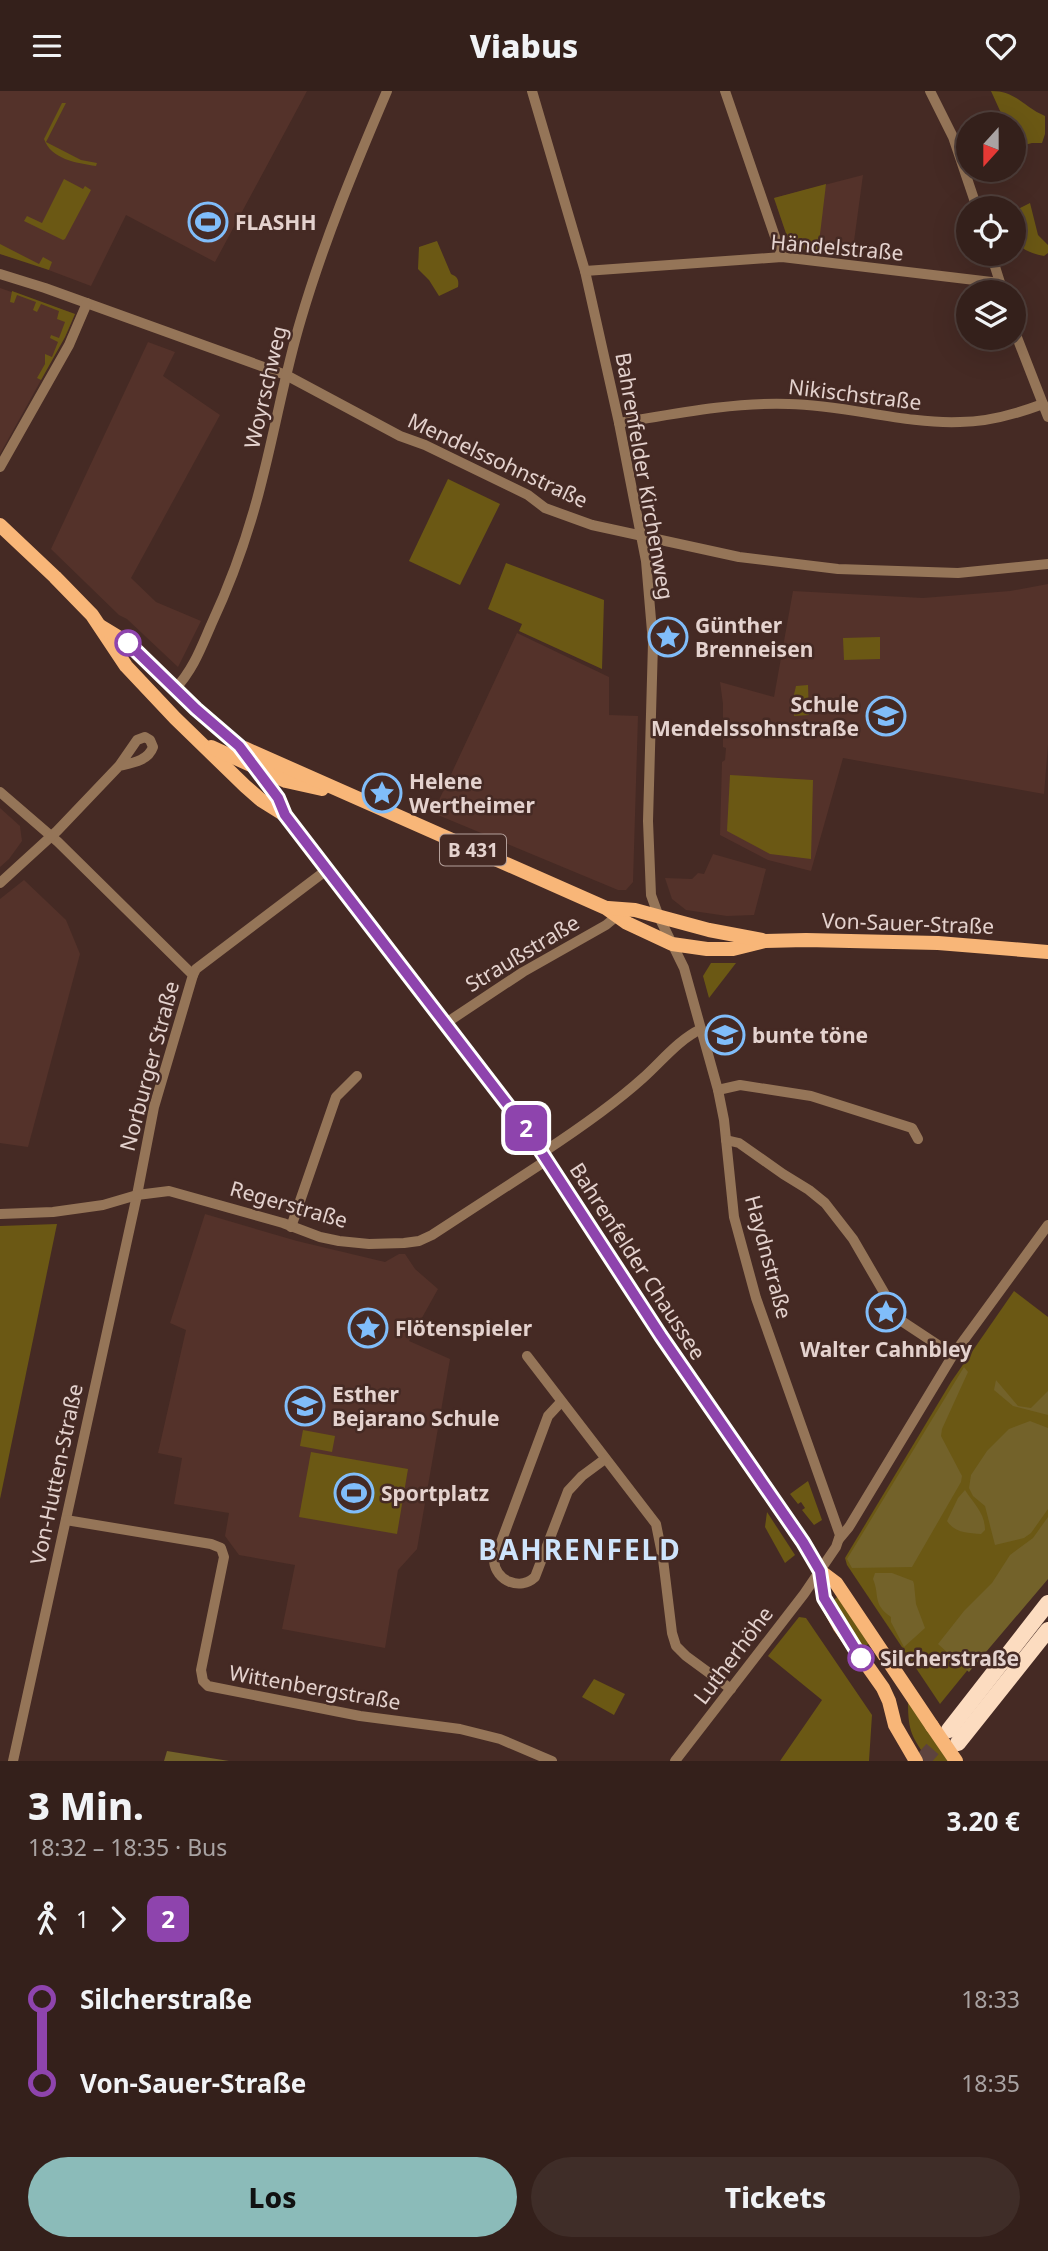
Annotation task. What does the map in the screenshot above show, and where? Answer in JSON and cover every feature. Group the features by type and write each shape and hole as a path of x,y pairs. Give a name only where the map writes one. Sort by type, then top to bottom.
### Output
{"highway":[{"path":"1048,1603 954,1736 1048,1630"}],"main road":[{"name":"Bahrenfelder Chaussee","path":"0,525 55,577 100,626 126,666 200,742 258,797 285,815"},
{"name":"Bahrenfelder Chaussee","path":"100,626 128,643 239,746 278,798 285,815 501,1094 661,1336 788,1518 820,1571 836,1583 956,1761"},
{"name":"Bahrenfelder Chaussee","path":"200,742 286,781 341,792"},
{"name":"Von-Sauer-Straße","path":"239,746 617,916 672,944 707,949 733,949 765,941"},
{"name":"Von-Sauer-Straße","path":"617,916 635,910 709,930 765,941 938,943 1048,952"},
{"path":"617,916 659,917"},
{"path":"672,944 709,930"},
{"name":"Bahrenfelder Chaussee","path":"820,1571 824,1598 840,1627 883,1688 895,1725 913,1757"}],"street":[{"name":"Woyrschweg","path":"175,689 192,668 242,547 262,479 300,320 332,224 387,91"},
{"name":"Bahrenfelder Kirchenweg","path":"532,91 585,271 619,423 648,579 653,643 649,845 651,895 659,917"},
{"path":"725,91 782,257"},
{"path":"930,91 955,142 973,196"},
{"name":"Händelstraße","path":"585,271 782,257 956,282"},
{"name":"Mendelssohnstraße","path":"0,274 286,375 400,436 528,495 545,507 592,525 738,557 838,569 958,573 1048,564"},
{"path":"0,467 69,345 87,303"},
{"path":"1022,350 1048,417"},
{"name":"Nikischstraße","path":"619,423 762,404 819,405 929,422 961,422 1002,417 1043,404"},
{"path":"0,883 51,837 120,766"},
{"name":"Norburger Straße","path":"0,792 113,894 193,975 154,1107 137,1195"},
{"path":"193,975 196,969 328,869"},
{"name":"Straußstraße","path":"446,1023 523,972 606,925 617,916"},
{"path":"659,917 672,944"},
{"name":"Haydnstraße","path":"672,944 684,968 718,1090 734,1217 756,1298 834,1516 839,1539"},
{"name":"Regerstraße","path":"0,1214 53,1212 169,1191 339,1241 389,1244 419,1241 432,1235 544,1156 602,1112 688,1035 701,1029"},
{"path":"291,1227 336,1097 357,1076"},
{"path":"718,1090 740,1085 811,1096 912,1128 918,1139"},
{"path":"726,1140 739,1143 825,1203 853,1239 900,1320 953,1355"},
{"name":"Von-Hutten-Straße","path":"13,1761 137,1195"},
{"path":"820,1571 953,1355 1048,1225"},
{"path":"527,1356 656,1524 676,1646 731,1689"},
{"path":"561,1402 552,1410 545,1423 494,1561 494,1567 503,1579 516,1584 535,1577 568,1491 582,1476 605,1459"},
{"name":"Wittenbergstraße","path":"66,1520 211,1544 221,1548 224,1557 201,1669 203,1681 208,1686 360,1716 460,1729 500,1739 552,1761"},
{"name":"Lutherhöhe","path":"675,1761 820,1571"}],"shaded area":[{"path":"0,91 307,91 215,262 126,215 91,286 0,254"},
{"path":"991,91 1014,97 1045,116 1042,143 1026,145 1026,112 1001,112"},
{"path":"62,103 66,103 46,142 81,160 97,163 96,166 65,159 47,146 44,139"},
{"path":"863,175 852,256 791,248 774,198"},
{"path":"64,179 91,190 63,240 24,221 27,216 42,223"},
{"path":"826,184 818,251 791,248 774,198"},
{"path":"1030,203 1038,235 1048,245 1048,253 1044,256 1026,250 1026,205"},
{"path":"437,241 451,274 458,282 458,287 439,296 418,269 419,247"},
{"path":"0,244 39,264 43,257 52,262 49,270 0,254"},
{"path":"0,288 75,314 0,454"},
{"path":"12,291 75,314 41,380 37,378 45,364 45,354 52,357 58,342 50,338 51,335 59,338 65,322 57,319 59,311 41,304 37,312 33,310 36,302 17,295 14,303 10,302"},
{"path":"148,342 175,352 163,376 220,415 131,578 156,602 201,621 178,667 51,549"},
{"path":"448,479 500,504 460,585 409,561"},
{"path":"506,563 604,600 602,669 519,631 522,624 488,609"},
{"name":"Schule Mendelssohnstraße","path":"1048,584 1048,745 1044,794 843,758 811,871 768,860 720,835 722,762 725,760 726,748 723,747 720,682 774,697 793,591 923,598 1010,591"},
{"path":"517,633 609,677 609,715 638,716 633,882 626,890 618,890 433,813"},
{"path":"880,637 880,659 844,660 843,638"},
{"path":"808,685 809,715 794,716 793,699 796,686"},
{"path":"730,775 813,780 811,859 770,854 727,831"},
{"path":"0,808 20,826 22,841 0,867"},
{"path":"713,854 766,869 754,915 727,916 686,910 672,899 665,878 692,879 698,873 704,874"},
{"path":"24,880 66,920 80,954 28,1147 0,1143 0,899"},
{"path":"711,963 736,963 709,998 703,976"},
{"name":"Esther Bejarano Schule","path":"205,1214 297,1241 385,1262 399,1254 405,1254 415,1269 438,1289 409,1341 450,1359 417,1549 398,1570 385,1648 282,1629 295,1565 239,1555 225,1536 229,1513 174,1504 182,1458 158,1453 186,1330 170,1323"},
{"path":"57,1224 0,1499 0,1226"},
{"path":"1014,1291 1048,1317 1048,1571 940,1704 847,1565 845,1558 951,1382"},
{"path":"964,1367 968,1372 941,1436 962,1476 961,1482 912,1567 852,1568 847,1559"},
{"path":"996,1380 1018,1406 1031,1408 1048,1391 1048,1415 1013,1406 994,1390"},
{"path":"1030,1421 1048,1428 1048,1509 1031,1533 1024,1538 995,1545 985,1506 973,1496 969,1488 971,1475 987,1451 1009,1429"},
{"path":"303,1430 335,1436 332,1452 300,1446"},
{"name":"Sportplatz","path":"311,1452 408,1469 397,1534 299,1517"},
{"path":"808,1481 822,1520 814,1525 802,1510 805,1508 801,1502 798,1504 790,1494"},
{"path":"965,1490 983,1519 985,1530 981,1534 958,1530 947,1521"},
{"path":"767,1512 795,1555 785,1563 765,1527"},
{"path":"1048,1517 1048,1579 969,1672 938,1644 964,1611 992,1583 1010,1555 1033,1538"},
{"path":"875,1573 892,1573 913,1581 916,1604 925,1628 904,1647 891,1617 879,1603 873,1579"},
{"path":"838,1596 870,1643 862,1648 833,1601"},
{"path":"799,1617 806,1618 872,1715 869,1761 780,1761 822,1700 768,1656"},
{"path":"594,1679 625,1694 614,1715 582,1697"},
{"path":"908,1702 948,1761 929,1761 923,1753 910,1728"},
{"path":"167,1751 229,1761 164,1761"}],"tunnel":[{"path":"922,1761 949,1730"}],"bus line":[{"name":"2","path":"128,643 196,709 239,746 278,798 285,815 527,1130 661,1336 788,1518 820,1571 824,1598 861,1658"}],"place":[{"name":"FLASHH","path":"208,222"},
{"name":"Günther Brenneisen","path":"668,637"},
{"name":"Schule Mendelssohnstraße","path":"886,716"},
{"name":"Helene Wertheimer","path":"382,793"},
{"name":"bunte töne","path":"725,1035"},
{"name":"Walter Cahnbley","path":"886,1312"},
{"name":"Flötenspieler","path":"368,1328"},
{"name":"Esther Bejarano Schule","path":"305,1406"},
{"name":"Sportplatz","path":"354,1493"},
{"name":"Silcherstraße","path":"861,1658"}],"district":[{"name":"BAHRENFELD","path":"580,1549"}]}
